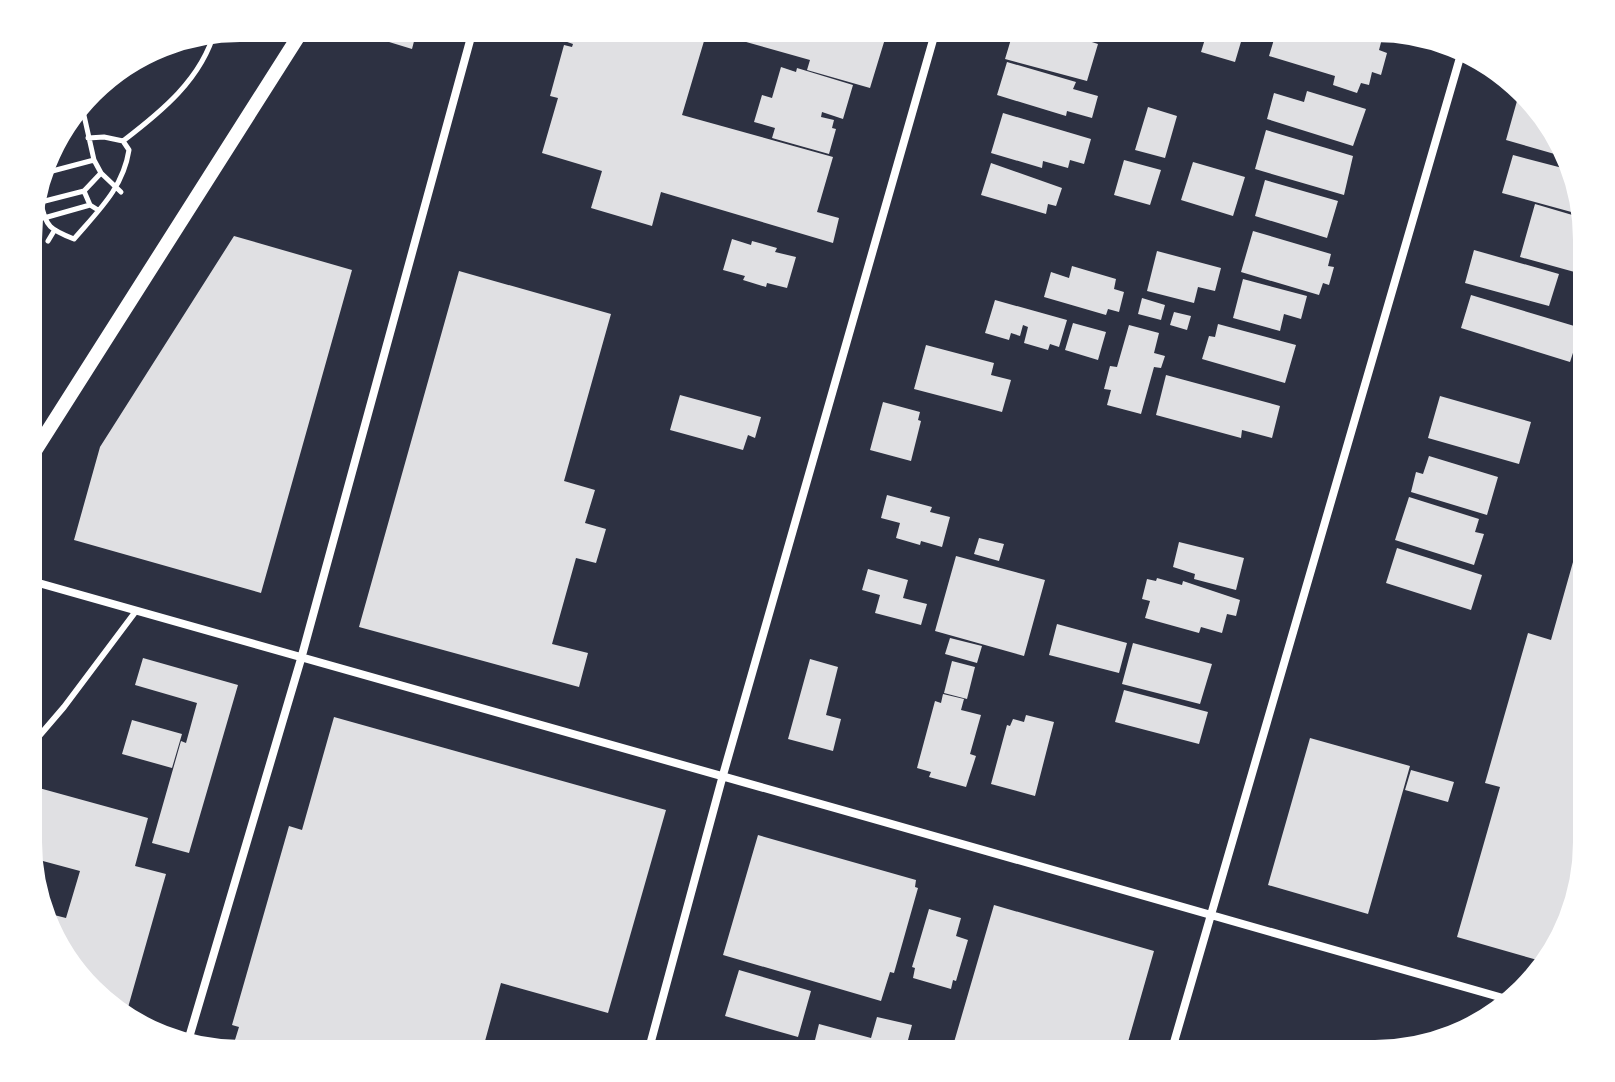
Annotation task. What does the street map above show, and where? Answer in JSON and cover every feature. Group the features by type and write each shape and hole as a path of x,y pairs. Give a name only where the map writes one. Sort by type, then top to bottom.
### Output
{"street":[{"path":"40,443 296,40"},
{"path":"190,1035 301,659 470,40"},
{"path":"651,1042 723,775 933,40"},
{"path":"1174,1042 1459,59"},
{"path":"40,583 1500,997"}],"lane":[{"path":"40,735 136,611"}],"path":[{"path":"123,141 168,106 199,66 209,43"},
{"path":"84,116 94,160 101,173 119,190"},
{"path":"43,211 54,231 74,239 119,190 129,150 123,141 88,138"},
{"path":"53,171 94,160"},
{"path":"45,201 84,191 101,173"},
{"path":"84,191 90,205 98,210"},
{"path":"44,218 90,205"},
{"path":"48,241 54,231"}],"building":[{"path":"383,40 414,40 412,49"},
{"path":"561,40 704,40 682,115 833,157 817,212 839,218 833,243 661,192 652,226 591,208 602,171 542,153 558,98 550,96 564,45 572,47 573,44"},
{"path":"739,40 885,40 870,88 807,70 810,60"},
{"path":"1011,40 1086,40 1098,44 1087,81 1005,59"},
{"path":"1205,40 1242,40 1235,62 1201,52"},
{"path":"1274,40 1382,41 1379,50 1387,53 1381,75 1372,72 1369,85 1361,83 1357,93 1333,85 1335,76 1269,56"},
{"path":"1007,62 1076,82 1073,89 1098,96 1092,118 1067,111 1066,116 997,95"},
{"path":"781,67 796,72 797,68 853,85 843,119 822,112 821,117 834,120 832,128 836,129 829,154 772,138 775,128 754,122 762,95 772,98"},
{"path":"1307,91 1366,109 1353,146 1267,119 1274,93 1304,102"},
{"path":"1517,101 1534,118 1555,154 1506,140"},
{"path":"1148,107 1177,116 1165,158 1135,150"},
{"path":"1003,113 1091,139 1084,164 1070,160 1068,168 1043,161 1042,168 991,153"},
{"path":"1266,130 1353,156 1344,195 1255,169"},
{"path":"1513,155 1560,167 1573,212 1502,193"},
{"path":"1124,160 1161,170 1150,205 1114,195"},
{"path":"1193,162 1245,177 1233,216 1181,200"},
{"path":"991,163 1062,188 1056,206 1048,204 1046,214 981,195"},
{"path":"1265,180 1338,201 1327,238 1255,216"},
{"path":"1535,204 1573,215 1575,272 1520,257"},
{"path":"1253,231 1331,254 1328,266 1334,267 1329,285 1323,283 1319,295 1241,272"},
{"path":"234,236 352,270 261,593 74,540 100,447"},
{"path":"732,239 777,248 775,252 796,257 787,288 767,283 766,287 743,280 745,276 723,270"},
{"path":"1474,250 1559,274 1549,306 1465,283"},
{"path":"1157,251 1221,268 1215,291 1198,287 1194,303 1147,291"},
{"path":"1072,266 1116,279 1114,289 1124,292 1119,312 1108,309 1106,315 1044,297 1051,272 1069,278"},
{"path":"459,271 611,314 564,481 595,490 585,523 606,529 596,563 576,558 552,644 588,653 579,687 359,627"},
{"path":"1243,279 1307,296 1301,319 1284,314 1280,331 1233,318"},
{"path":"1471,295 1575,326 1575,347 1570,362 1461,328"},
{"path":"1142,298 1165,305 1161,320 1138,314"},
{"path":"995,300 1067,320 1059,347 1050,344 1048,350 1024,343 1028,327 1023,325 1020,336 1011,333 1009,340 985,333"},
{"path":"1174,312 1191,316 1187,330 1170,325"},
{"path":"1073,323 1106,332 1098,360 1065,350"},
{"path":"1218,324 1296,345 1285,383 1202,359 1209,336 1215,337"},
{"path":"1129,325 1159,333 1154,353 1165,356 1161,368 1154,367 1141,414 1107,405 1111,390 1104,389 1110,366 1117,367"},
{"path":"926,345 994,363 991,375 1011,380 1002,412 914,389"},
{"path":"1166,375 1280,406 1272,438 1242,430 1241,438 1156,415"},
{"path":"680,395 761,417 755,438 748,435 743,450 670,430"},
{"path":"1440,396 1531,422 1519,464 1428,438"},
{"path":"883,402 920,412 918,420 921,421 911,461 870,450"},
{"path":"1429,456 1498,477 1487,515 1411,492 1416,472 1423,474"},
{"path":"887,495 932,507 930,512 950,517 942,547 896,538 900,523 881,518"},
{"path":"1409,497 1479,519 1475,532 1484,534 1474,565 1395,540"},
{"path":"979,538 1004,544 999,561 974,554"},
{"path":"1179,542 1244,558 1236,590 1194,579 1195,574 1173,567"},
{"path":"1397,548 1482,575 1471,610 1386,583"},
{"path":"1575,555 1575,855 1564,906 1536,960 1457,937 1500,787 1485,783 1528,633 1551,640"},
{"path":"956,556 1045,580 1024,656 935,631"},
{"path":"868,569 908,580 903,598 927,604 921,625 875,613 880,595 862,590"},
{"path":"1157,578 1182,585 1183,581 1240,600 1236,616 1227,614 1222,633 1201,627 1199,633 1145,618 1150,601 1142,599 1147,579 1156,581"},
{"path":"1057,624 1127,643 1119,673 1049,655"},
{"path":"950,638 982,646 977,663 945,654"},
{"path":"1133,643 1212,664 1200,704 1122,684"},
{"path":"143,658 238,685 189,853 152,843 181,741 186,743 197,703 135,685"},
{"path":"810,659 838,667 826,715 841,719 833,751 788,739"},
{"path":"952,661 975,667 967,699 944,693"},
{"path":"1124,690 1208,712 1199,744 1115,722"},
{"path":"943,694 964,699 961,710 981,715 970,754 976,756 966,787 929,777 931,772 917,768 935,701 941,703"},
{"path":"1026,715 1054,722 1035,796 991,784 1007,725 1010,726 1013,719 1024,722"},
{"path":"334,717 666,810 608,1013 501,983 485,1042 234,1042 239,1027 232,1025 289,826 302,830"},
{"path":"132,720 182,734 172,768 122,754"},
{"path":"1310,738 1410,766 1368,914 1268,885"},
{"path":"1411,770 1454,782 1448,802 1405,790"},
{"path":"40,788 148,818 135,866 166,874 128,1007 81,964 55,915 66,918 80,871 41,861"},
{"path":"758,835 916,880 915,887 918,888 894,973 890,972 881,1001 723,955"},
{"path":"994,905 1154,951 1128,1042 954,1042"},
{"path":"929,909 961,918 956,936 968,940 951,989 913,978 915,968 912,967"},
{"path":"739,970 811,991 798,1037 725,1016"},
{"path":"877,1017 912,1025 907,1042 814,1042 819,1024 871,1038"}]}
